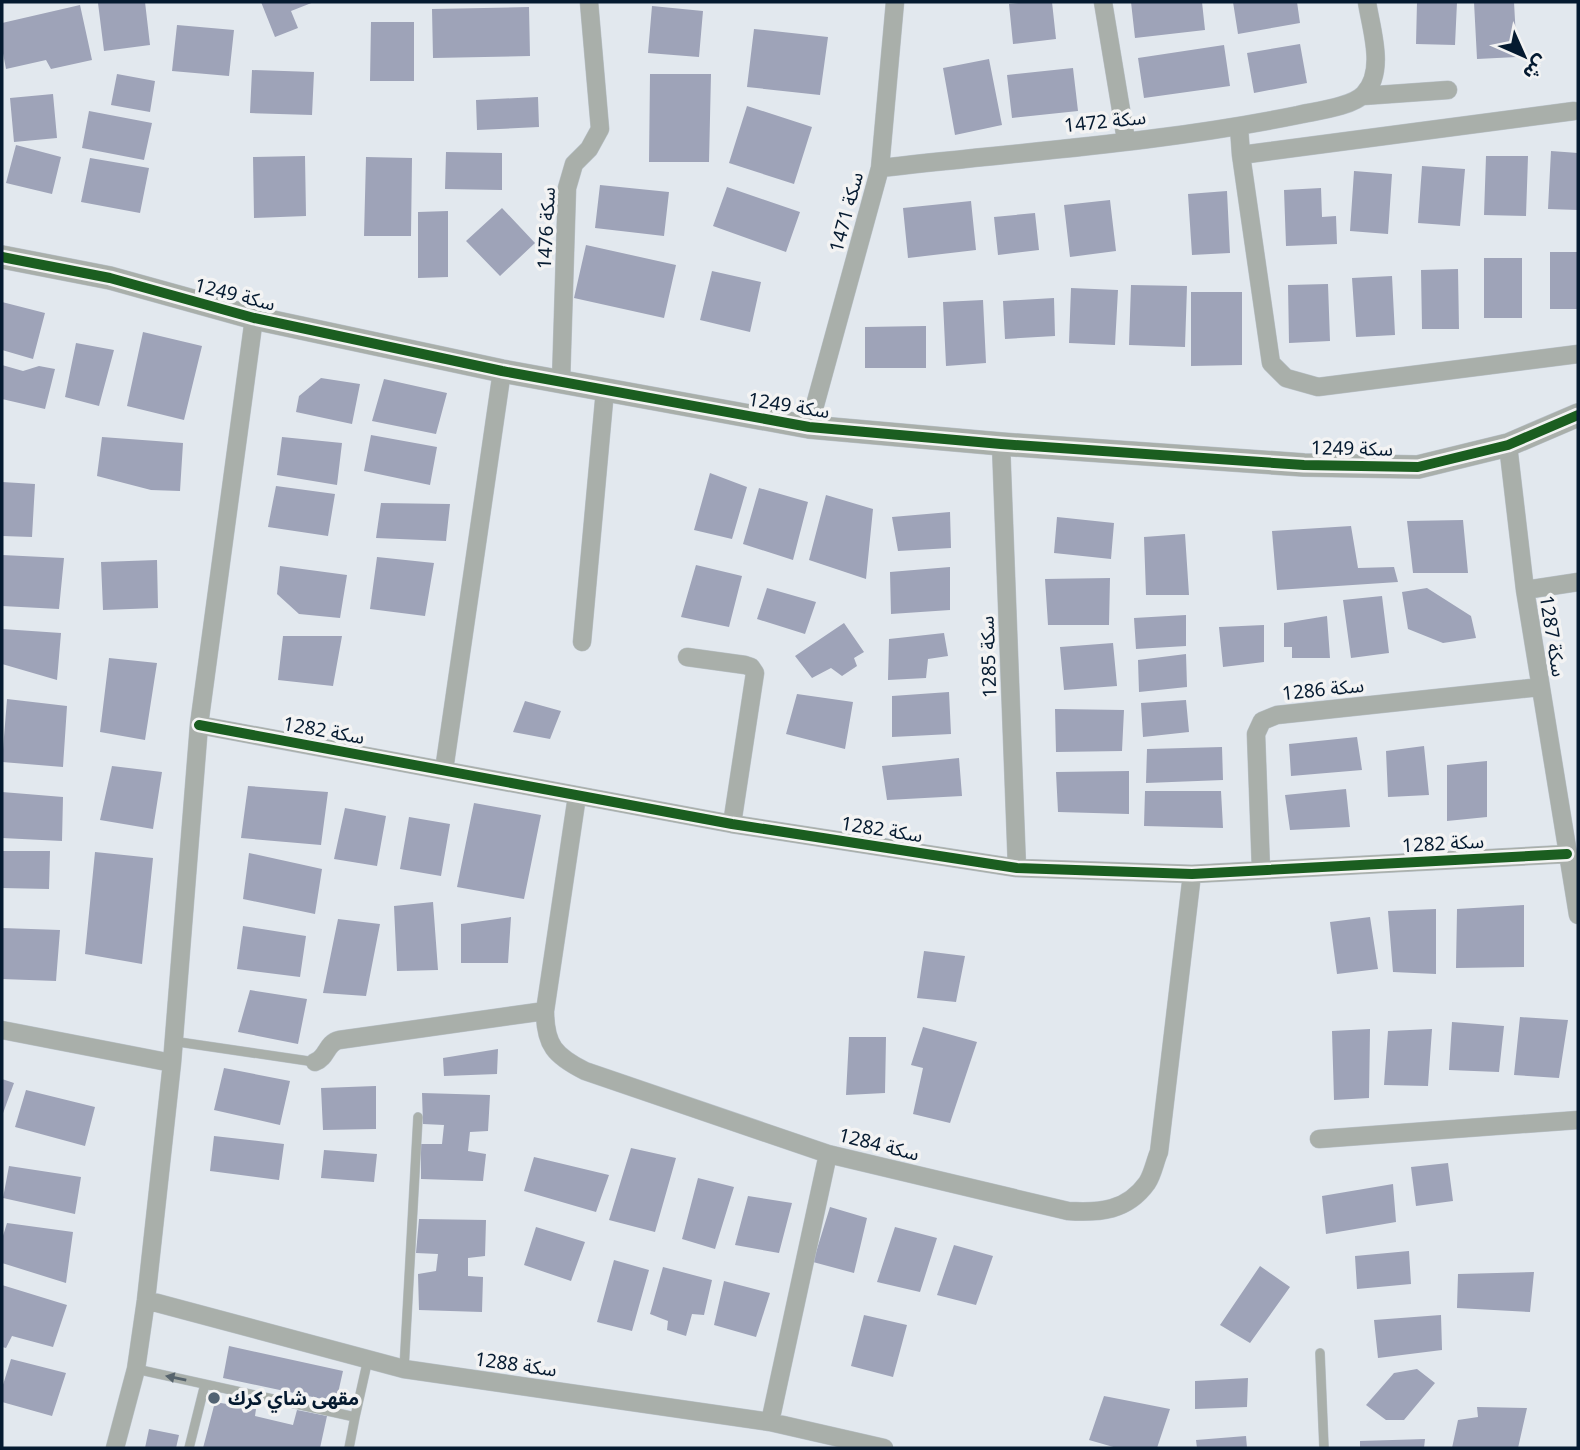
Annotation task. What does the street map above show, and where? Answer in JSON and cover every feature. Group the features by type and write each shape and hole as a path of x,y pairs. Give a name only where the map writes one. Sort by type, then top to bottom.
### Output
{"street":[{"name":"سكة 1476","path":"561,382 567,188 574,164 589,149 600,129 590,2"},
{"name":"سكة 1471","path":"809,427 880,168 895,2"},
{"path":"1103,2 1126,140"},
{"path":"1363,96 1376,66 1367,2"},
{"name":"سكة 1472","path":"880,168 1239,127 1334,108 1363,96 1448,90"},
{"path":"1241,155 1574,111"},
{"path":"1239,127 1271,363 1286,378 1318,387 1578,354"},
{"name":"سكة 1249","path":"2,257 110,278 254,318 502,371 809,427 1001,444 1304,465 1418,467 1508,445 1578,415"},
{"path":"115,1448 135,1369 146,1300 172,1063 199,725 254,318"},
{"path":"444,770 502,371"},
{"path":"582,642 605,390"},
{"name":"سكة 1285","path":"1001,444 1017,868"},
{"name":"سكة 1287","path":"1508,445 1539,687 1578,915"},
{"path":"1525,590 1578,582"},
{"path":"687,657 745,665 751,667 755,673 732,824"},
{"name":"سكة 1286","path":"1261,870 1256,734 1262,720 1277,715 1539,687"},
{"name":"سكة 1282","path":"199,725 732,824 1017,868 1192,874 1567,854"},
{"name":"سكة 1284","path":"577,796 545,1011 545,1028 550,1045 565,1061 584,1071 828,1154 1069,1212 1096,1213 1125,1204 1147,1182 1159,1152 1192,874"},
{"path":"315,1062 322,1058 330,1044 340,1040 545,1011"},
{"path":"2,1030 172,1063"},
{"path":"1319,1139 1578,1120"},
{"path":"770,1422 828,1154"},
{"name":"سكة 1288","path":"146,1300 404,1369 770,1422 884,1448"}],"lane":[{"path":"172,1041 315,1062"},
{"path":"404,1369 418,1117"},
{"path":"1320,1353 1324,1448"},
{"path":"349,1448 368,1359"},
{"path":"135,1369 355,1417"},
{"path":"189,1448 205,1384"}],"building":[{"path":"145,2 150,45 104,51 98,3"},
{"path":"261,2 314,2 291,11 298,28 275,37"},
{"path":"1052,2 1056,39 1013,44 1009,4"},
{"path":"1131,2 1202,2 1205,30 1135,38"},
{"path":"1233,2 1297,2 1300,23 1238,34"},
{"path":"1417,2 1457,2 1455,45 1416,44"},
{"path":"1474,2 1514,2 1517,57 1477,59"},
{"path":"80,5 92,60 51,69 46,60 6,69 2,48 2,23"},
{"path":"652,6 703,11 699,57 648,53"},
{"path":"529,7 530,56 433,58 432,9"},
{"path":"371,22 414,22 414,81 370,81"},
{"path":"177,25 234,30 229,76 172,71"},
{"path":"754,29 828,37 820,95 747,87"},
{"path":"1300,44 1307,83 1254,93 1247,53"},
{"path":"1224,45 1230,86 1144,98 1138,58"},
{"path":"989,59 1002,125 955,135 943,68"},
{"path":"1073,68 1078,111 1012,118 1007,75"},
{"path":"252,70 314,72 312,115 250,113"},
{"path":"117,74 155,81 150,112 111,105"},
{"path":"650,74 711,74 709,162 649,162"},
{"path":"53,94 57,138 14,142 10,98"},
{"path":"538,97 539,127 477,130 476,100"},
{"path":"747,106 812,127 794,184 729,163"},
{"path":"89,111 152,123 144,160 82,148"},
{"path":"16,145 61,157 52,194 6,183"},
{"path":"1551,151 1578,153 1578,210 1548,209"},
{"path":"446,152 502,153 502,190 445,189"},
{"path":"305,156 306,216 254,218 253,157"},
{"path":"1486,156 1528,156 1526,216 1484,215"},
{"path":"366,157 412,158 411,236 364,236"},
{"path":"90,158 149,168 140,213 81,202"},
{"path":"1422,166 1465,169 1460,226 1418,223"},
{"path":"1354,171 1392,174 1388,234 1350,231"},
{"path":"600,185 669,192 664,236 595,228"},
{"path":"727,187 800,212 786,252 713,226"},
{"path":"1321,188 1322,217 1336,216 1337,244 1286,246 1284,190"},
{"path":"1227,191 1230,253 1192,255 1188,194"},
{"path":"1110,200 1116,251 1070,257 1064,205"},
{"path":"971,201 976,250 908,258 903,208"},
{"path":"502,208 535,243 500,276 466,241"},
{"path":"448,211 448,277 418,278 418,212"},
{"path":"1035,213 1039,250 998,255 994,217"},
{"path":"586,245 676,265 664,318 574,298"},
{"path":"1550,252 1578,252 1578,309 1550,309"},
{"path":"1484,258 1522,258 1522,318 1484,318"},
{"path":"1458,269 1459,329 1422,329 1421,270"},
{"path":"712,271 761,282 750,332 700,320"},
{"path":"1392,276 1395,335 1356,337 1352,278"},
{"path":"1328,284 1330,341 1289,343 1288,285"},
{"path":"1131,285 1187,286 1185,347 1129,345"},
{"path":"1071,288 1118,290 1115,345 1069,343"},
{"path":"1191,292 1242,292 1242,365 1191,366"},
{"path":"1054,298 1055,336 1005,339 1003,301"},
{"path":"983,300 986,363 946,366 943,302"},
{"path":"2,302 45,313 33,359 2,350"},
{"path":"926,326 926,368 865,368 865,327"},
{"path":"143,332 202,346 184,420 127,406"},
{"path":"76,343 114,350 99,406 65,397"},
{"path":"2,365 23,371 39,366 55,369 45,409 2,399"},
{"path":"321,378 360,384 352,424 296,412 299,396"},
{"path":"384,379 447,393 436,434 372,421"},
{"path":"371,435 437,447 430,485 364,471"},
{"path":"102,437 183,443 180,491 151,490 97,476"},
{"path":"282,437 342,443 337,485 277,475"},
{"path":"710,473 747,487 732,539 694,530"},
{"path":"2,482 35,484 32,537 2,536"},
{"path":"276,486 335,494 328,536 268,527"},
{"path":"759,488 808,502 793,560 743,544"},
{"path":"826,495 873,509 866,579 809,560"},
{"path":"381,503 450,504 446,541 376,538"},
{"path":"950,512 951,548 898,551 892,517"},
{"path":"1057,517 1114,523 1111,559 1054,553"},
{"path":"1463,520 1468,573 1413,573 1407,521"},
{"path":"1351,526 1358,568 1394,567 1398,582 1277,590 1272,531"},
{"path":"1185,534 1189,595 1146,595 1144,537"},
{"path":"2,555 64,558 59,609 2,606"},
{"path":"377,557 434,563 425,616 370,609"},
{"path":"157,560 158,608 103,610 101,562"},
{"path":"696,565 742,576 729,627 681,617"},
{"path":"280,566 347,575 340,618 299,614 277,594"},
{"path":"950,567 950,610 891,614 890,572"},
{"path":"1110,578 1109,625 1048,625 1045,579"},
{"path":"767,588 816,602 805,634 757,619"},
{"path":"1427,588 1471,616 1476,638 1443,643 1408,629 1402,592"},
{"path":"1382,596 1389,653 1351,658 1343,600"},
{"path":"1186,615 1186,646 1136,649 1134,618"},
{"path":"1327,616 1330,658 1292,658 1292,647 1284,647 1284,623"},
{"path":"844,623 864,652 854,658 857,666 842,676 831,668 812,678 795,656"},
{"path":"1264,625 1264,662 1223,667 1219,627"},
{"path":"2,629 61,633 57,680 2,664"},
{"path":"944,633 948,656 928,659 926,678 888,680 889,639"},
{"path":"283,636 342,636 333,686 278,680"},
{"path":"1113,643 1117,686 1064,690 1060,647"},
{"path":"1186,654 1187,687 1139,692 1138,660"},
{"path":"109,658 157,663 145,740 100,732"},
{"path":"949,692 951,734 892,737 892,696"},
{"path":"797,694 853,702 845,749 786,734"},
{"path":"7,699 67,706 63,767 2,762"},
{"path":"1186,700 1189,732 1143,737 1141,703"},
{"path":"525,701 561,711 550,739 513,732"},
{"path":"1055,709 1124,710 1122,751 1056,752"},
{"path":"1357,737 1362,770 1291,776 1289,744"},
{"path":"1424,746 1429,795 1388,797 1386,751"},
{"path":"1222,747 1223,780 1146,783 1147,749"},
{"path":"959,758 962,796 887,800 882,766"},
{"path":"1487,761 1487,817 1447,821 1447,765"},
{"path":"112,766 162,772 153,829 100,820"},
{"path":"1129,771 1129,814 1058,812 1056,772"},
{"path":"248,786 328,792 321,845 241,838"},
{"path":"1346,789 1350,827 1290,830 1285,795"},
{"path":"1145,791 1221,791 1223,828 1144,826"},
{"path":"2,792 63,797 62,841 2,838"},
{"path":"474,803 541,815 524,899 457,887"},
{"path":"345,808 386,816 377,866 334,859"},
{"path":"409,817 450,824 441,876 400,869"},
{"path":"2,851 50,851 49,889 2,888"},
{"path":"95,852 153,858 142,964 85,954"},
{"path":"249,853 322,869 315,914 243,899"},
{"path":"433,902 438,970 397,971 394,906"},
{"path":"1524,905 1524,967 1456,968 1457,909"},
{"path":"1436,909 1436,974 1393,972 1388,911"},
{"path":"511,917 508,963 461,963 461,924"},
{"path":"1370,917 1378,969 1337,974 1330,922"},
{"path":"338,919 380,924 366,996 323,993"},
{"path":"243,926 306,936 300,977 237,969"},
{"path":"2,928 60,930 56,981 2,979"},
{"path":"924,951 965,956 956,1002 917,998"},
{"path":"250,990 307,999 298,1044 238,1032"},
{"path":"1520,1017 1568,1020 1559,1078 1514,1075"},
{"path":"1452,1022 1504,1026 1499,1072 1449,1070"},
{"path":"923,1027 977,1042 950,1123 913,1114 923,1068 911,1065"},
{"path":"1370,1029 1369,1098 1334,1100 1332,1031"},
{"path":"1432,1029 1428,1086 1384,1085 1388,1031"},
{"path":"849,1037 886,1037 885,1093 846,1095"},
{"path":"498,1049 497,1074 444,1076 443,1058"},
{"path":"224,1068 290,1081 280,1125 214,1110"},
{"path":"2,1079 14,1083 2,1116"},
{"path":"376,1086 376,1129 323,1130 321,1088"},
{"path":"26,1090 95,1107 85,1146 15,1127"},
{"path":"422,1093 490,1095 488,1131 470,1132 468,1151 486,1154 483,1181 421,1179 421,1144 442,1144 444,1125 423,1124"},
{"path":"214,1136 284,1144 279,1180 210,1171"},
{"path":"631,1148 676,1158 655,1232 609,1220"},
{"path":"324,1150 377,1154 374,1182 321,1178"},
{"path":"534,1157 609,1175 596,1212 524,1191"},
{"path":"1448,1163 1453,1201 1416,1206 1411,1167"},
{"path":"9,1166 81,1177 75,1214 3,1198"},
{"path":"698,1178 734,1187 715,1249 682,1239"},
{"path":"1393,1184 1396,1222 1326,1234 1322,1196"},
{"path":"748,1196 792,1203 779,1253 735,1245"},
{"path":"830,1207 867,1218 854,1273 813,1262"},
{"path":"419,1219 486,1220 485,1256 468,1258 468,1276 483,1277 482,1312 419,1310 418,1274 436,1271 438,1254 416,1253"},
{"path":"7,1223 73,1232 66,1283 2,1263 2,1239"},
{"path":"536,1227 585,1242 571,1281 524,1265"},
{"path":"895,1227 937,1238 920,1292 877,1282"},
{"path":"954,1245 993,1256 976,1305 937,1295"},
{"path":"1409,1251 1411,1284 1357,1289 1355,1256"},
{"path":"614,1260 649,1270 632,1331 597,1322"},
{"path":"1260,1266 1290,1287 1250,1343 1220,1325"},
{"path":"663,1267 712,1280 704,1315 692,1314 686,1336 667,1330 668,1321 650,1314"},
{"path":"1534,1272 1530,1312 1457,1308 1458,1274"},
{"path":"724,1281 770,1293 756,1337 714,1325"},
{"path":"2,1285 67,1305 53,1347 12,1336 6,1348 2,1347"},
{"path":"864,1315 907,1325 893,1377 851,1366"},
{"path":"1441,1315 1442,1350 1378,1358 1374,1320"},
{"path":"229,1346 343,1371 336,1402 223,1378"},
{"path":"11,1359 66,1373 52,1416 2,1402 2,1388"},
{"path":"1417,1369 1435,1383 1404,1420 1386,1420 1366,1405 1394,1373"},
{"path":"1248,1378 1247,1407 1195,1409 1195,1381"},
{"path":"1104,1396 1170,1409 1157,1448 1117,1448 1089,1440"},
{"path":"215,1402 256,1409 255,1416 293,1425 297,1410 327,1416 320,1448 203,1448"},
{"path":"1477,1407 1527,1408 1518,1448 1452,1448 1458,1420 1478,1417"},
{"path":"149,1429 179,1435 176,1448 145,1448"},
{"path":"1246,1436 1247,1448 1197,1448 1196,1440"},
{"path":"1425,1439 1424,1448 1360,1448 1360,1441"}],"cycle path":[{"path":"2,257 110,278 254,318 502,371 809,427 1001,444 1304,465 1418,467 1508,445 1578,415"},
{"path":"199,725 732,824 1017,868 1192,874 1567,854"}],"place":[{"name":"مقهى شاي كرك","path":"214,1398"}]}
